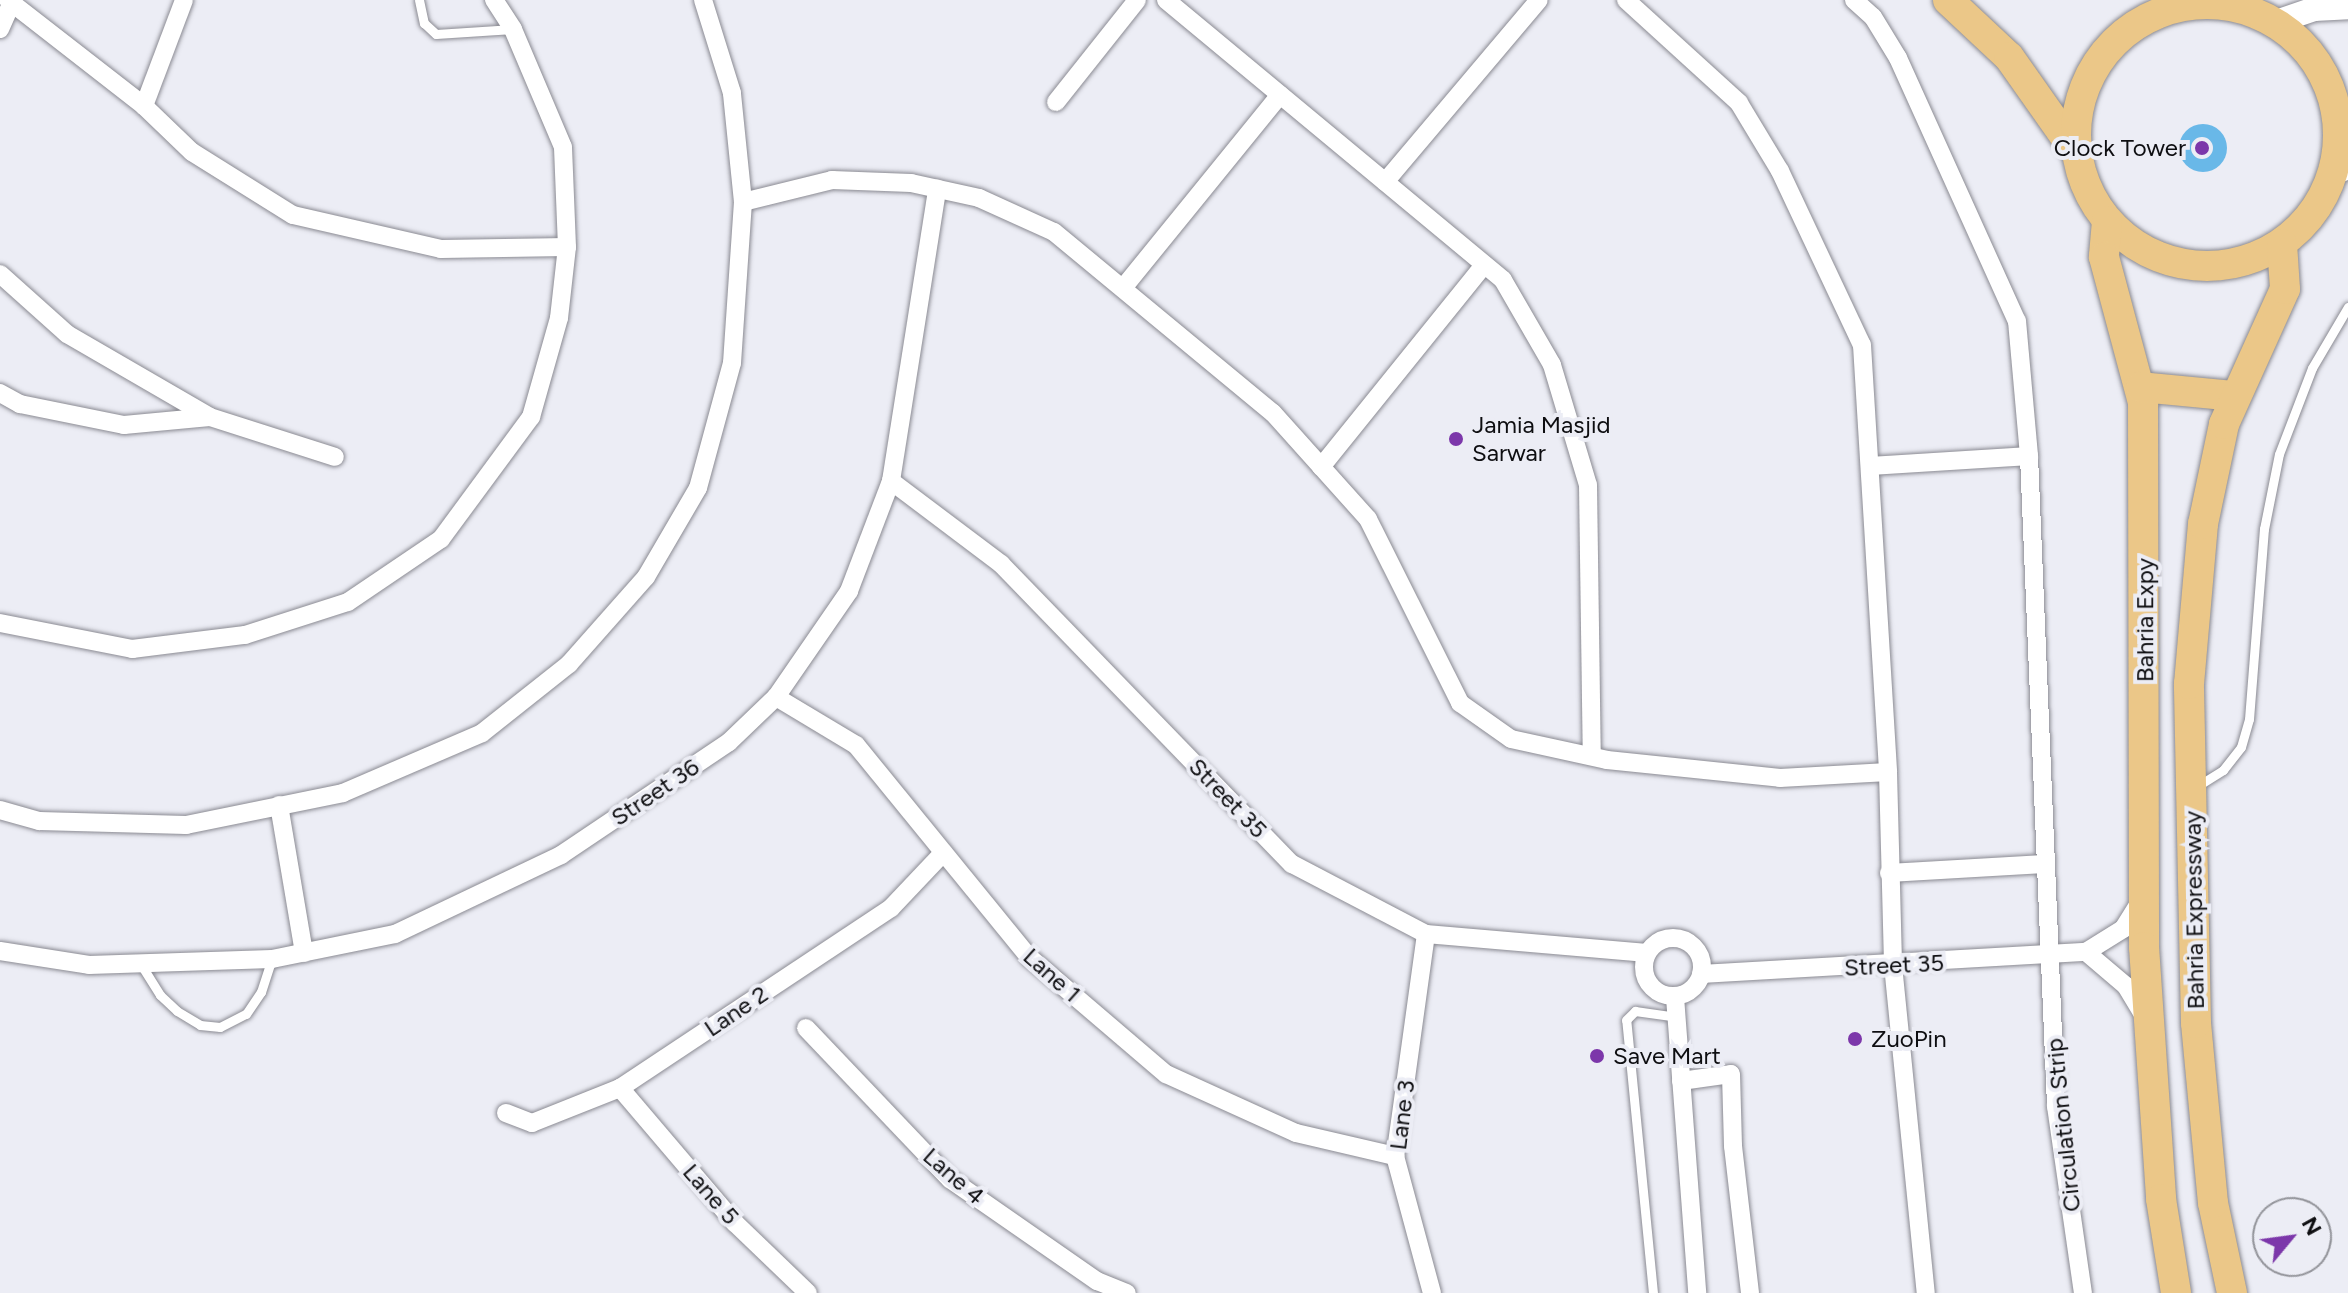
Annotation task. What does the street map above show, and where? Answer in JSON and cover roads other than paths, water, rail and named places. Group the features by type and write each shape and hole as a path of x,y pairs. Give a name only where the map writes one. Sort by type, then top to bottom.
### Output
{"main road":[{"path":"2204,1 2244,8 2276,22 2303,44 2323,72 2335,104 2341,170 2314,213 2282,244 2247,261 2209,267 2159,257 2136,246 2107,221 2082,177 2076,152 2078,107 2089,78 2125,31 2165,9 2204,1"},
{"path":"1967,6 2009,57 2076,152"},
{"name":"Bahria Expy","path":"2107,221 2104,257 2141,387 2144,895 2148,1024"},
{"path":"2141,387 2234,396 2285,289 2282,244"},
{"name":"Bahria Expressway","path":"2232,1293 2213,1203 2196,1023 2189,684 2203,524 2234,396"},
{"path":"2148,1024 2161,1199 2176,1293"}],"street":[{"path":"144,106 184,0"},
{"path":"0,623 132,649 245,635 348,602 441,539 531,417 559,318 567,247 563,147 513,29 494,0"},
{"path":"0,810 39,821 186,825 343,793 482,733 569,664 646,577 698,488 732,363 743,202 732,93 703,0"},
{"path":"1056,102 1137,0"},
{"path":"1166,0 1503,280 1552,365 1588,485 1592,756"},
{"path":"1385,182 1539,0"},
{"path":"1626,0 1739,103 1780,171 1862,345 1888,772 1893,965 1926,1293"},
{"name":"Circulation Strip","path":"1854,0 1873,17 1898,58 2017,321 2029,456 2056,1106 2083,1293"},
{"path":"0,29 10,1 144,106 192,152 293,215 441,249 567,247"},
{"path":"2276,22 2314,9 2348,7"},
{"path":"1123,288 1280,95"},
{"path":"743,202 832,180 911,183 979,198 1054,232 1273,413 1368,519 1460,703 1511,739 1592,756 1780,778 1888,772"},
{"name":"Street 36","path":"3,956 89,965 272,959 395,934 561,855 729,742 776,697 849,591 891,481 937,189"},
{"path":"1321,467 1484,265"},
{"path":"0,274 67,334 210,417 335,457"},
{"path":"0,393 20,404 124,425 210,417"},
{"path":"1871,466 2029,456"},
{"name":"Street 35","path":"891,481 1001,564 1292,864 1426,934 1647,953"},
{"name":"Lane 1","path":"776,697 856,745 1030,958 1166,1074 1296,1133 1395,1156"},
{"path":"279,805 304,953"},
{"name":"Lane 2","path":"506,1113 532,1123 620,1088 891,908 943,853"},
{"path":"1889,873 2044,864"},
{"path":"2144,895 2123,929 2086,952 2126,986 2148,1024"},
{"name":"Lane 3","path":"1426,934 1395,1156 1432,1293"},
{"path":"1667,938 1686,941 1700,955 1701,974 1692,990 1675,997 1650,986 1643,966 1647,953 1667,938"},
{"name":"Street 35","path":"1701,974 2049,957 2086,952"},
{"path":"1675,997 1697,1293"},
{"name":"Lane 4","path":"806,1028 950,1179 1097,1281 1127,1293"},
{"path":"1681,1081 1731,1074 1733,1146 1750,1293"},
{"name":"Lane 5","path":"620,1088 735,1223 808,1293"}],"lane":[{"path":"419,0 424,23 436,34 513,29"},
{"path":"2191,790 2223,770 2241,747 2249,719 2264,529 2279,454 2312,368 2348,307"},
{"path":"140,963 160,995 177,1011 200,1025 220,1027 246,1014 261,992 272,959"},
{"path":"1653,1293 1626,1020 1635,1011 1677,1017"}],"water":[{"path":"2203,124 2220,131 2227,148 2220,165 2203,172 2186,165 2179,148 2186,131"}],"place":[{"name":"Clock Tower","path":"2202,148"},
{"name":"Jamia Masjid Sarwar","path":"1456,439"},
{"name":"ZuoPin","path":"1855,1039"},
{"name":"Save Mart","path":"1597,1056"}]}
